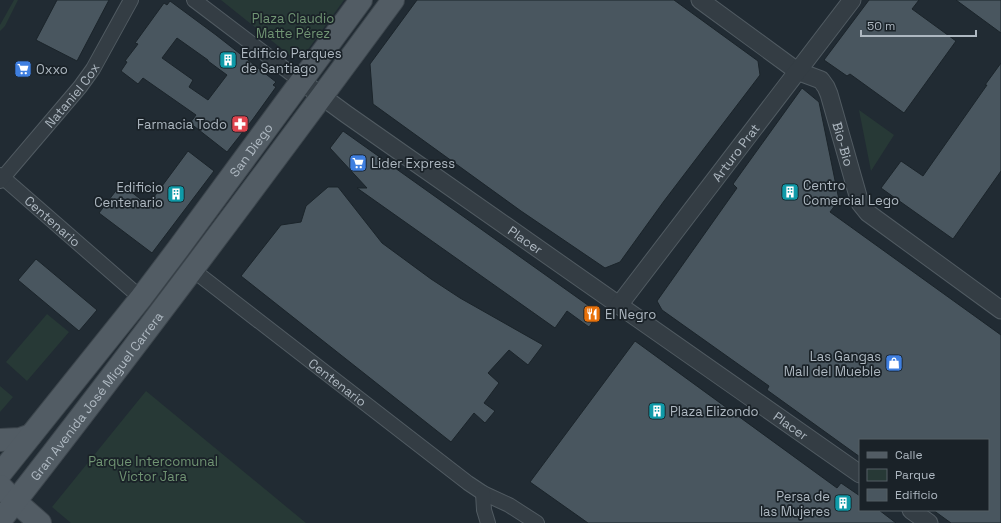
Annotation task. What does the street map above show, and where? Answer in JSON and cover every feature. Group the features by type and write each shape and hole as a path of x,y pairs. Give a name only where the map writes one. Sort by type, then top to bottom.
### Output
{"main road":[{"name":"San Diego","path":"141,298 361,0"},
{"name":"San Diego","path":"193,270 393,0"},
{"name":"Gran Avenida José Miguel Carrera","path":"0,521 193,270"},
{"name":"Gran Avenida José Miguel Carrera","path":"0,474 141,298"},
{"path":"0,440 20,439 31,435"},
{"path":"0,486 40,523"}],"street":[{"name":"Nataniel Cox","path":"1,178 80,87 93,69 131,0"},
{"name":"Placer","path":"194,0 322,96 859,473"},
{"name":"Bio-Bio","path":"700,0 797,71 821,80 830,94 860,203 868,213 1001,310"},
{"name":"Arturo Prat","path":"619,305 852,0"},
{"name":"Centenario","path":"1,178 141,298"},
{"name":"Centenario","path":"193,270 468,482 483,493 509,505 537,523"},
{"path":"483,493 484,510 488,523"},
{"path":"912,511 929,523"}],"green space":[{"path":"14,0 18,0 5,26 0,31 0,25"},
{"name":"Plaza Claudio Matte Pérez","path":"221,0 344,0 304,55 292,57"},
{"path":"859,110 894,135 871,171"},
{"path":"47,314 69,332 27,381 6,362"},
{"path":"0,386 13,397 0,412"},
{"name":"Parque Intercomunal Victor Jara","path":"146,391 306,523 71,523 52,507"}],"building":[{"path":"57,0 109,0 77,61 36,40"},
{"path":"417,0 674,0 758,61 760,75 664,201 620,262 605,268 521,211 373,104 370,64"},
{"path":"869,0 919,0 912,9 956,41 904,113 850,74 847,76 824,60"},
{"path":"956,0 1001,0 1001,33"},
{"name":"Edificio Parques de Santiago","path":"170,1 276,82 273,85 276,87 227,152 190,123 196,115 143,78 138,84 121,71 127,62 125,61 138,44 135,43 164,3 167,5","holes":["177,38 227,75 208,100 189,87 193,80 162,58"]},
{"path":"1001,63 1001,171 953,239 881,188 901,161 923,176"},
{"path":"802,88 819,102 839,200 830,212 1001,335 1001,523 951,523 934,511 989,511 989,439 859,439 859,456 767,390 769,386 662,310 657,301 737,188 733,184"},
{"path":"343,131 599,313 589,327 567,311 555,328 357,188 367,188 330,148"},
{"name":"Edificio Centenario","path":"188,151 214,171 152,253 99,213 121,184 148,205"},
{"path":"328,187 338,187 382,243 460,298 543,345 528,365 509,350 488,373 499,383 484,403 495,411 485,423 474,413 451,442 241,276 281,225 301,222 306,206"},
{"path":"36,259 97,310 79,331 18,280"},
{"name":"Plaza Elizondo","path":"635,341 837,488 841,483 859,495 859,511 880,511 896,523 588,523 530,482"}],"place":[{"name":"Edificio Parques de Santiago","path":"228,60"},
{"name":"Oxxo","path":"23,69"},
{"name":"Farmacia Todo","path":"240,124"},
{"name":"Lider Express","path":"358,163"},
{"name":"Centro Comercial Lego","path":"790,192"},
{"name":"Edificio Centenario","path":"176,194"},
{"name":"El Negro","path":"592,314"},
{"name":"Las Gangas Mall del Mueble","path":"894,363"},
{"name":"Plaza Elizondo","path":"657,411"},
{"name":"Persa de las Mujeres","path":"843,503"}]}
